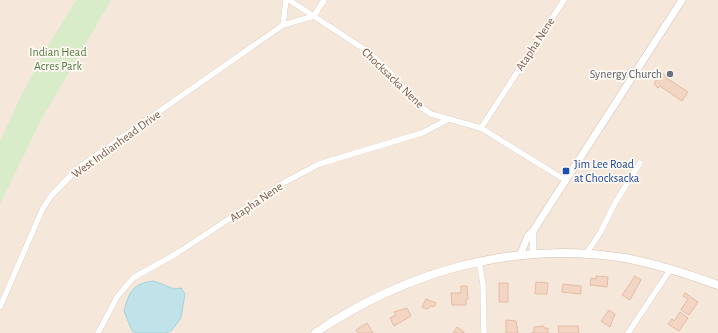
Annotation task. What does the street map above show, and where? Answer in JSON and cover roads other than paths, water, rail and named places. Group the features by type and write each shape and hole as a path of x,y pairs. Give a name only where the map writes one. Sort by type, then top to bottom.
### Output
{"main road":[{"path":"315,333 340,316 389,290 430,274 479,261 520,255 586,254 624,258 718,285"}],"street":[{"path":"283,25 286,0"},
{"name":"Chocksacka Nene","path":"289,0 346,36 379,61 418,105 431,114 447,120 481,128 565,180"},
{"path":"314,16 324,0"},
{"name":"Atapha Nene","path":"481,128 564,0"},
{"path":"520,255 528,236 533,231 682,0"},
{"name":"West Indianhead Drive","path":"0,307 34,226 51,196 78,168 283,25 314,16"},
{"name":"Atapha Nene","path":"98,333 117,297 133,278 179,252 285,182 319,164 422,133 447,120"},
{"path":"586,254 600,233 614,203 640,163"},
{"path":"533,231 533,254"},
{"path":"479,261 484,284 484,333"},
{"path":"628,333 670,270"}],"water":[{"path":"154,281 174,289 181,288 185,294 181,318 172,330 167,333 137,333 132,331 124,311 126,304 130,294 137,286"}],"place":[{"name":"Synergy Church","path":"670,74"},
{"name":"Jim Lee Road at Chocksacka","path":"566,171"}],"park label":[{"name":"Indian Head Acres Park","path":"58,59"}]}
